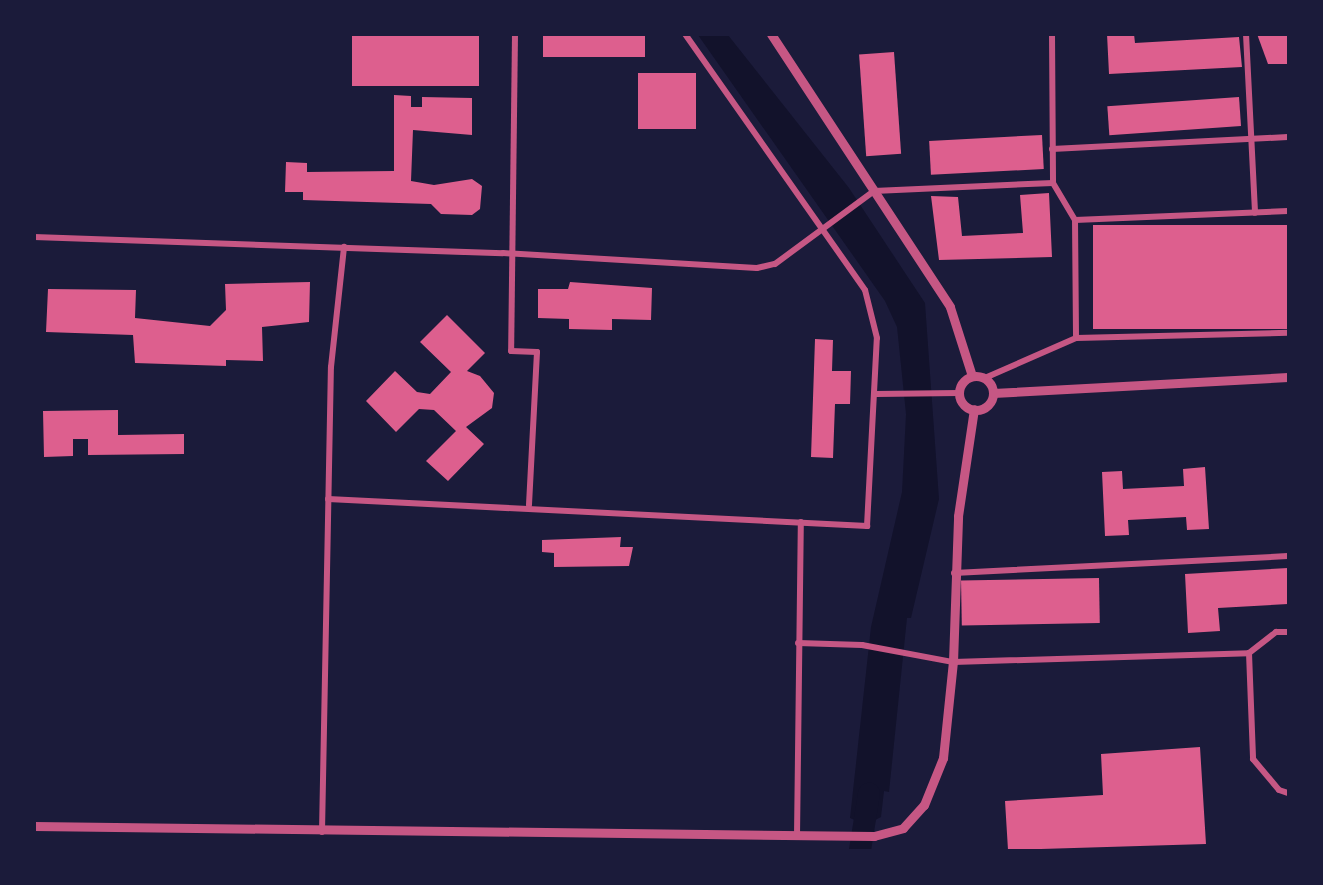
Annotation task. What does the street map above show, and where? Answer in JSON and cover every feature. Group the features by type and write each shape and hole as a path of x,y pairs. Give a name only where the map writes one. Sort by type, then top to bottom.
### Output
{"street":[{"path":"515,34 511,351 537,352 529,505"},
{"path":"328,499 529,505 867,526 876,394 875,319 865,290 822,232 685,34"},
{"path":"771,34 950,307 972,376"},
{"path":"1052,34 1053,183 1075,220 1076,338"},
{"path":"1246,34 1255,213"},
{"path":"1052,149 1288,137"},
{"path":"34,237 513,254 757,268 775,264 822,232 874,191 1053,183"},
{"path":"1075,220 1288,211"},
{"path":"322,832 331,367 344,248"},
{"path":"972,376 985,378 1076,338 1288,333"},
{"path":"876,394 959,393 972,376"},
{"path":"993,393 1288,377"},
{"path":"985,378 993,393"},
{"path":"959,393 963,404 974,410 986,406 993,393"},
{"path":"34,825 322,832 797,836 874,836 903,828 934,784 943,758 953,662 953,573 974,410"},
{"path":"797,836 801,522"},
{"path":"953,573 1288,556"},
{"path":"798,643 862,645 953,662 1249,653 1276,632 1288,632"},
{"path":"1249,653 1253,759 1279,790 1288,792"}],"shaded area":[{"path":"698,35 728,35 849,188 925,303 939,499 911,618 907,618 889,792 884,791 881,817 866,825 850,818 871,627 902,492 906,414 897,327 885,301"}],"building":[{"path":"352,34 479,34 479,86 352,86"},
{"path":"543,34 645,34 645,57 543,57"},
{"path":"1107,34 1134,34 1135,43 1239,37 1242,67 1109,74"},
{"path":"1257,34 1288,34 1288,64 1268,64"},
{"path":"894,52 901,154 866,156 859,54"},
{"path":"638,73 696,73 696,129 638,129"},
{"path":"394,95 411,96 411,107 422,107 422,97 472,98 472,135 413,130 411,181 434,185 472,179 482,186 480,209 472,215 441,214 431,204 303,200 303,192 285,192 286,162 307,163 307,172 394,171"},
{"path":"1239,97 1241,126 1109,135 1107,106"},
{"path":"1042,135 1044,169 931,175 929,141"},
{"path":"1049,193 1052,257 939,260 931,196 958,197 962,236 1023,233 1020,195"},
{"path":"1093,225 1288,225 1288,329 1093,329"},
{"path":"310,282 309,322 262,327 263,361 226,360 226,366 135,363 133,335 46,332 48,289 136,290 135,318 210,326 226,310 225,284"},
{"path":"570,282 652,288 651,320 612,319 612,330 569,329 569,319 538,318 538,289 568,289"},
{"path":"447,315 485,353 467,371 480,376 494,393 492,408 466,427 484,444 448,481 426,461 456,431 434,410 419,409 396,432 366,401 395,371 417,392 430,394 451,372 420,342"},
{"path":"815,339 833,340 832,371 851,371 850,404 835,404 833,458 811,457"},
{"path":"118,410 118,435 184,434 184,454 88,455 88,439 73,439 73,456 44,457 43,411"},
{"path":"1205,467 1209,529 1187,530 1186,517 1128,520 1129,535 1105,536 1102,472 1122,471 1123,489 1184,486 1183,469"},
{"path":"621,537 620,547 633,547 629,566 554,567 554,553 542,552 542,540"},
{"path":"1288,568 1288,604 1218,608 1220,631 1188,633 1185,574"},
{"path":"1099,578 1100,623 962,625 961,580"},
{"path":"1200,747 1206,844 1008,850 1005,801 1103,795 1101,754"}],"waterway":[{"path":"860,850 869,794"}]}
